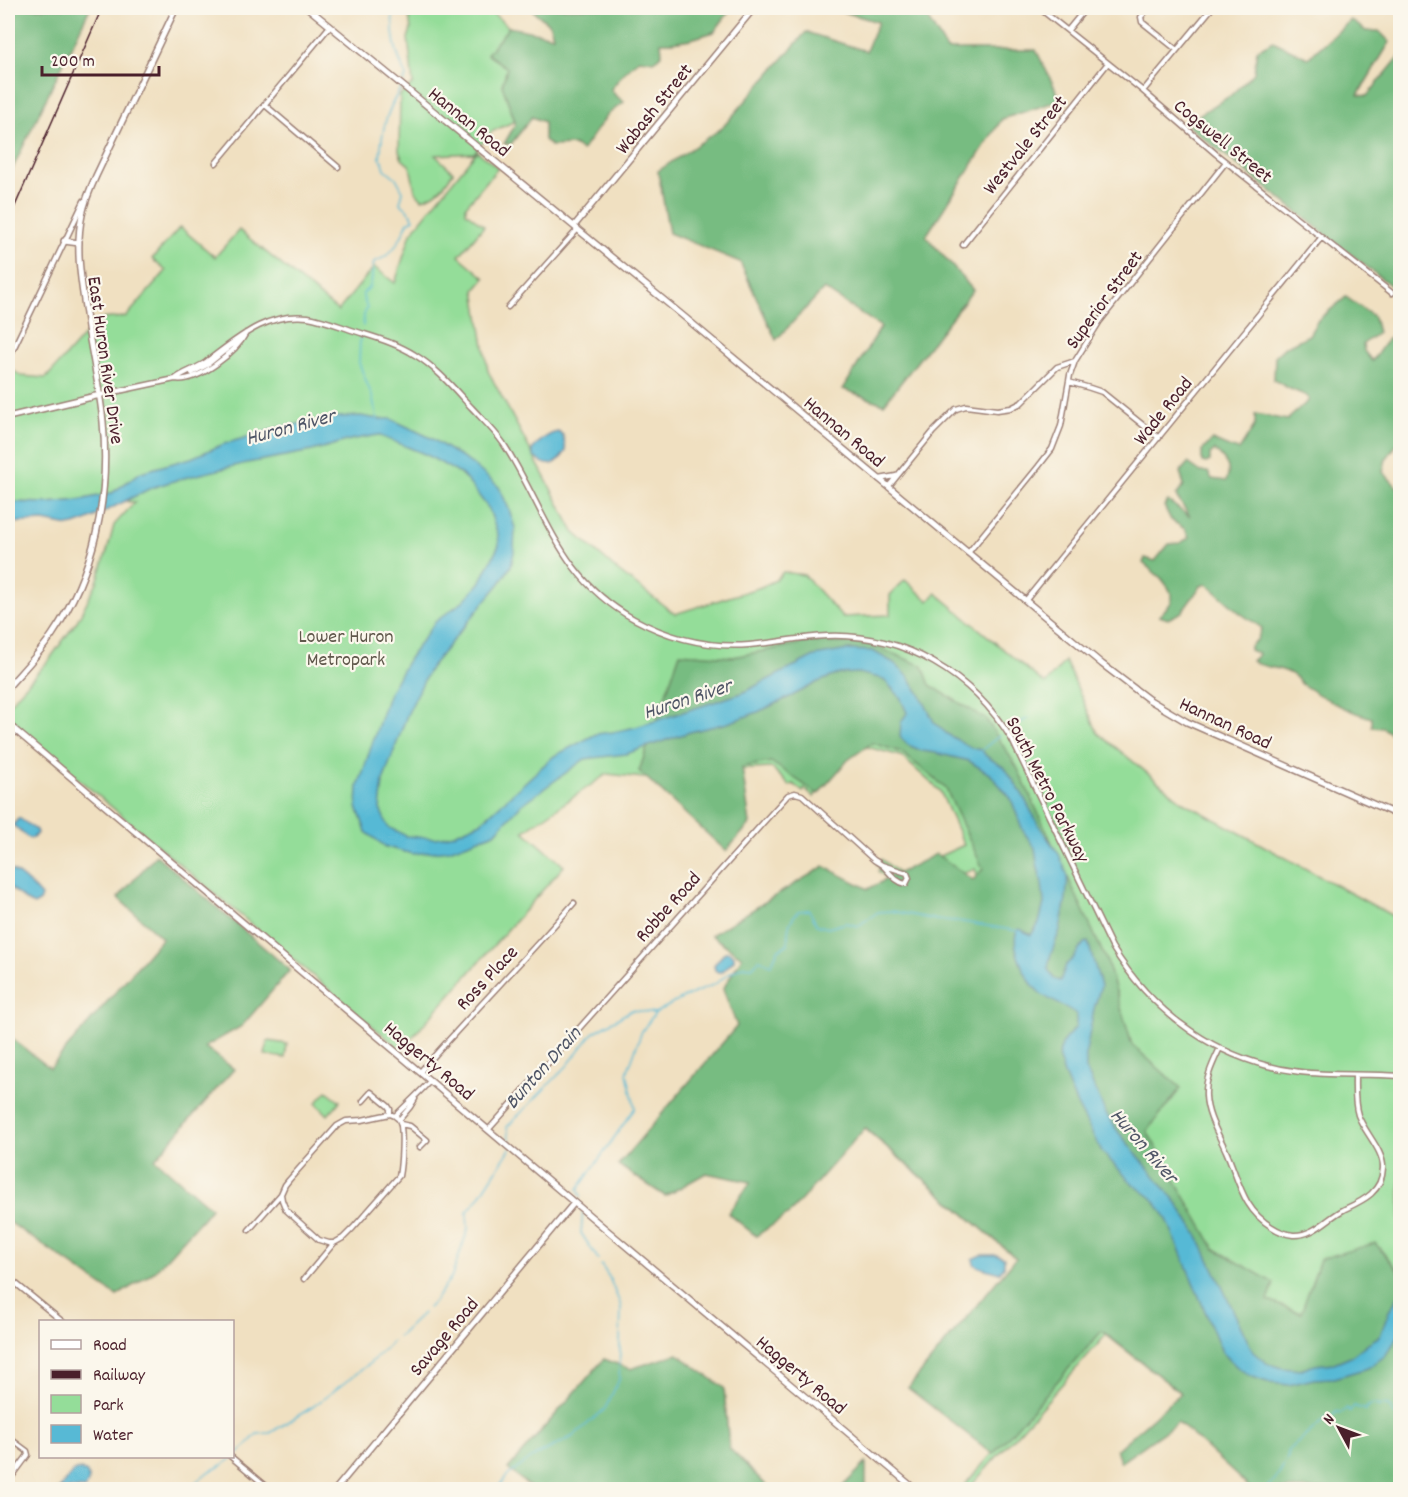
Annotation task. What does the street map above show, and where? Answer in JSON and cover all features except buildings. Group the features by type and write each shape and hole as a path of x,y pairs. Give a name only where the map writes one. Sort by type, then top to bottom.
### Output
{"street":[{"name":"East Huron River Drive","path":"8,687 40,651 68,609 85,572 99,525 105,481 104,437 100,395 81,282 80,226 89,191 176,8"},
{"name":"Hannan Road","path":"308,8 1115,675 1167,711 1201,729 1401,816"},
{"name":"Wabash Street","path":"508,307 576,228 754,8"},
{"name":"Cogswell Street","path":"1039,8 1143,91 1226,162 1392,293"},
{"path":"1068,30 1086,8"},
{"path":"1149,8 1142,17 1142,22 1177,50"},
{"path":"1143,91 1212,8"},
{"path":"216,163 330,26"},
{"name":"Westvale Street","path":"963,244 1108,63"},
{"path":"265,105 338,166"},
{"name":"Superior Street","path":"968,553 1052,449 1061,426 1075,361 1101,320 1226,162"},
{"path":"8,360 89,191"},
{"path":"71,225 80,226"},
{"name":"Wade Road","path":"1026,600 1321,238"},
{"path":"64,241 79,243"},
{"name":"South Metro Parkway","path":"174,379 202,364 246,332 280,318 309,318 401,346 427,363 500,439 560,548 576,571 606,601 627,615 646,626 686,639 722,645 749,645 827,636 867,638 898,646 933,661 982,699 1012,740 1105,934 1125,969 1174,1019 1220,1048 1255,1062 1282,1069 1317,1074 1401,1076"},
{"name":"South Metro Parkway","path":"100,395 190,377 226,356 241,341 246,332"},
{"path":"889,487 947,416 956,409 974,406 1004,410 1016,406 1057,367 1075,361"},
{"path":"1069,382 1102,393 1159,438"},
{"path":"8,417 100,395"},
{"path":"879,479 896,476"},
{"name":"Haggerty Road","path":"8,724 916,1490"},
{"name":"Robbe Road","path":"489,1129 788,795 795,793 802,795 895,879 906,884 909,878 907,873 882,865"},
{"name":"Ross Place","path":"420,1072 574,903"},
{"path":"1220,1048 1209,1073 1206,1089 1210,1117 1247,1203 1270,1226 1291,1235 1315,1229 1337,1213 1364,1200 1376,1190 1381,1179 1383,1166 1381,1156 1361,1123 1357,1111 1355,1075"},
{"path":"304,1279 334,1243 353,1228 399,1176 399,1120 430,1080"},
{"path":"363,1101 371,1092 388,1106 390,1114 414,1128 427,1140 420,1147"},
{"path":"249,1230 281,1194 289,1180 340,1124 390,1114"},
{"path":"281,1194 286,1210 301,1225 319,1239 334,1243"},
{"name":"Savage Road","path":"335,1490 574,1203"},
{"path":"8,1277 61,1320"},
{"path":"8,1437 27,1451 28,1455 8,1482"},
{"path":"233,1458 271,1490"}],"green space":[{"path":"8,8 90,8 8,178"},
{"path":"411,8 486,8 509,27 487,54 508,68 502,85 515,121 491,132 474,153 435,155 453,172 440,189 422,199 415,191 410,166 402,159 399,151 400,95 413,84 408,38 411,29 409,16"},
{"path":"530,8 732,8 714,32 691,39 661,42 662,54 654,61 639,59 623,74 611,89 624,102 607,115 582,151 574,145 551,146 544,140 544,122 532,117 511,144 504,144 515,125 502,85 507,68 487,54 509,27 553,36 550,25"},
{"path":"830,8 921,8 947,50 1036,50 1061,100 1002,119 926,236 973,290 884,404 843,389 881,327 824,289 776,340 740,262 669,233 658,171 722,128 806,32 866,51 878,22"},
{"path":"1351,20 1366,31 1379,31 1390,42 1358,95 1367,96 1400,56 1400,293 1188,126 1200,114 1230,96 1254,73 1257,50 1273,41 1308,58"},
{"name":"Lower Huron Metropark","path":"477,151 498,168 466,206 466,212 484,226 459,256 485,278 475,290 488,371 574,532 618,571 675,614 761,587 776,580 783,572 804,575 842,617 890,615 890,595 905,580 929,601 936,593 1045,684 1065,661 1098,733 1183,802 1400,920 1400,1489 1305,1489 1106,1335 968,1489 961,1489 1101,1331 787,1062 674,1192 631,1156 891,881 878,871 881,868 877,864 881,859 900,874 964,845 940,791 901,756 856,744 839,756 814,797 805,789 803,792 793,784 790,786 772,768 682,772 653,779 607,774 524,831 564,866 401,1050 8,720 8,705 49,660 77,621 97,582 114,525 135,502 128,502 127,482 112,493 80,500 48,503 8,502 8,367 21,376 46,378 99,319 126,317 166,271 152,259 180,227 215,257 239,230 338,311 374,267 395,283 411,233","holes":["975,869 994,922 910,894"]},
{"path":"1346,297 1374,317 1378,333 1363,344 1364,351 1372,361 1387,340 1395,334 1400,339 1400,440 1386,459 1383,472 1400,490 1400,734 1372,727 1372,718 1327,699 1303,685 1288,672 1252,661 1259,654 1250,650 1250,646 1257,640 1262,628 1240,613 1207,584 1201,586 1182,612 1168,619 1159,616 1171,603 1171,593 1161,578 1143,563 1145,558 1155,561 1169,544 1180,543 1189,538 1185,529 1171,520 1164,506 1168,501 1190,517 1176,496 1184,485 1180,472 1188,463 1201,472 1208,472 1212,479 1226,481 1228,468 1215,450 1210,454 1210,461 1202,462 1202,451 1212,440 1239,450 1255,425 1255,414 1287,420 1309,400 1307,396 1274,380 1275,356 1285,347 1309,335 1318,320"},
{"path":"809,642 870,644 923,666 930,685 986,719 1017,767 1108,964 1132,1045 1181,1088 1147,1131 1215,1249 1274,1283 1268,1301 1301,1313 1320,1259 1375,1243 1398,1270 1400,1259 1400,1489 1247,1489 1249,1487 1178,1422 1121,1462 1116,1450 1181,1393 1102,1331 993,1454 908,1388 1016,1258 865,1128 789,1214 756,1236 728,1213 751,1182 706,1173 665,1196 618,1165 737,1026 723,989 742,957 711,935 824,866 868,889 936,854 973,880 983,869 945,787 901,752 872,743 848,760 818,794 771,762 742,767 750,824 726,851 639,771 680,653 733,657"},
{"path":"156,855 290,970 242,1026 205,1047 234,1069 155,1159 211,1208 154,1272 117,1296 8,1221 8,1036 50,1068 162,938 118,898"},
{"path":"268,1041 287,1044 285,1058 265,1055"},
{"path":"327,1091 340,1101 328,1115 316,1103"},
{"path":"678,1354 724,1388 729,1448 770,1489 533,1489 508,1469 604,1359 630,1369"},
{"path":"866,1463 866,1489 840,1489"}],"water":[{"name":"Huron River","path":"361,416 391,419 431,438 472,464 499,487 515,528 511,566 500,583 430,668 407,715 383,781 380,809 388,827 406,836 436,838 454,834 481,822 554,756 596,734 636,727 742,693 814,656 848,650 873,651 894,663 908,676 934,722 947,734 971,748 982,750 986,756 1005,768 1038,824 1059,854 1068,876 1066,899 1060,930 1048,969 1054,979 1060,981 1066,965 1084,943 1088,942 1101,986 1086,1052 1086,1069 1106,1114 1177,1203 1198,1236 1253,1352 1268,1364 1283,1368 1300,1370 1315,1365 1334,1363 1353,1355 1380,1336 1389,1311 1400,1294 1400,1334 1385,1356 1368,1368 1334,1378 1314,1379 1289,1385 1270,1383 1250,1376 1222,1352 1166,1217 1152,1198 1134,1185 1102,1152 1077,1105 1058,1056 1064,1040 1076,1027 1076,1014 1040,993 1021,963 1015,937 1017,930 1020,929 1031,935 1039,923 1044,903 1035,848 1023,831 1011,799 991,775 969,761 922,751 908,745 900,737 901,722 907,713 900,697 883,679 858,673 839,674 758,712 728,723 690,732 626,754 585,759 520,806 495,833 449,850 413,854 386,847 366,832 357,807 358,787 388,695 408,660 435,622 462,602 480,583 499,545 489,509 462,475 427,455 378,435 180,479 151,488 74,525 44,521 8,523 8,502 48,503 80,500 112,493 141,472 191,458 224,444 281,427 339,417"},
{"path":"558,432 563,435 566,451 559,460 548,464 534,457 532,450 537,444 547,436"},
{"path":"19,818 36,830 37,833 33,838 28,838 13,825"},
{"path":"11,870 23,878 41,896 39,902 34,905 28,902 8,886 8,871"},
{"path":"725,952 730,952 734,960 722,972 718,972 714,965"},
{"path":"982,1255 997,1255 1004,1258 1004,1267 999,1273 974,1264 973,1259"},
{"path":"81,1470 87,1473 89,1480 85,1489 59,1489 74,1471"}],"waterway":[{"path":"393,8 393,35 406,76 404,82"},
{"path":"363,326 367,308 363,293 370,286 374,262 391,251 399,241 408,222 414,219 400,203 403,191 396,178 385,169 380,158 386,121 402,86"},
{"path":"360,338 359,363 372,396 378,421"},
{"path":"1013,726 1029,718"},
{"path":"982,750 1000,735"},
{"name":"Bunton Drain","path":"510,1145 507,1127 567,1066 593,1033 632,1010 655,1013 715,984 743,966 752,967 760,959 771,965 778,950 788,944 789,926 798,911 809,910 817,925 828,928 846,923 858,926 878,912 892,911 937,920 1018,931"},
{"path":"581,1196 578,1189 635,1108 627,1073 642,1031 655,1013"},
{"name":"Bunton Drain","path":"428,1308 452,1276 468,1229 467,1212 510,1149"},
{"path":"583,1211 581,1233 598,1259"},
{"path":"496,1490 506,1477 533,1457 572,1437 605,1409 619,1380 621,1306 609,1277 601,1265"},
{"name":"Bunton Drain","path":"398,1337 423,1313"},
{"name":"Bunton Drain","path":"234,1456 257,1434 270,1433 314,1406 369,1364 393,1341"},
{"path":"1267,1490 1280,1473 1289,1450 1336,1412 1341,1413 1347,1408 1350,1412 1354,1406 1365,1410 1366,1407 1374,1404 1390,1407 1393,1413 1400,1417"},
{"name":"Bunton Drain","path":"185,1490 231,1458"}],"railway":[{"path":"8,222 102,8"}]}
